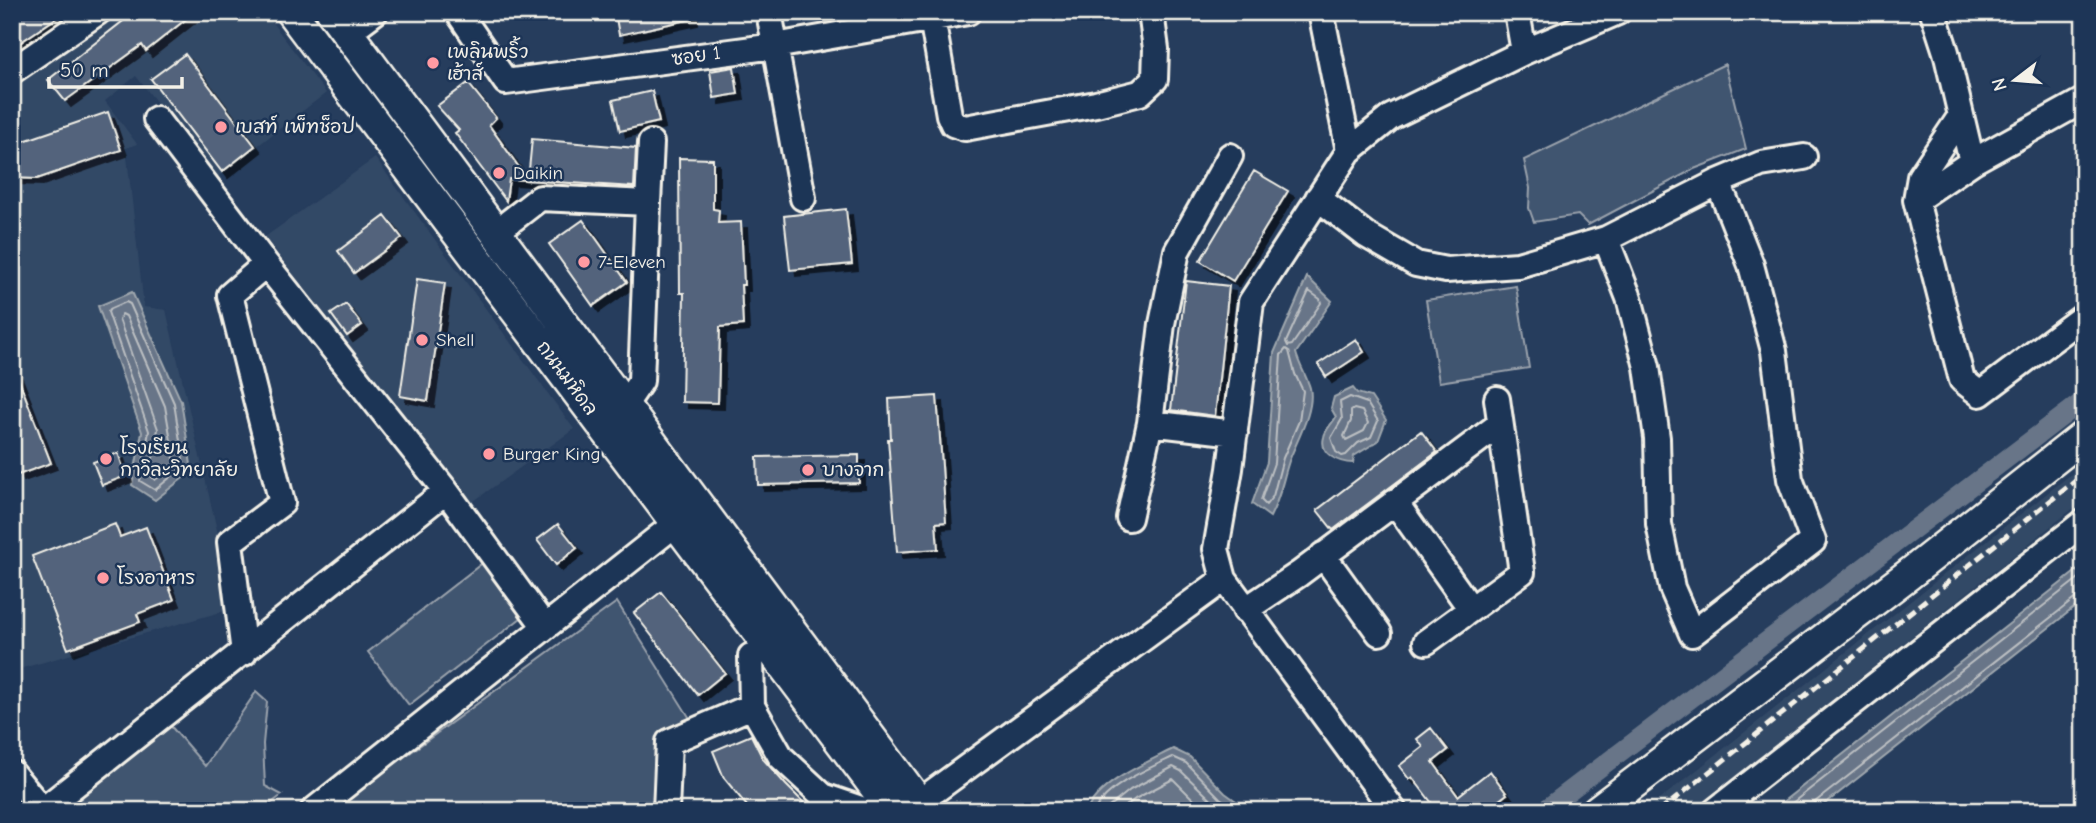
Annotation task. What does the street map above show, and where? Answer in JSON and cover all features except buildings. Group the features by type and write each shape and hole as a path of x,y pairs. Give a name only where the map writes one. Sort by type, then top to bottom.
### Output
{"main road":[{"name":"ถนนมหิดล","path":"291,12 893,811"},
{"name":"ถนนมหิดล","path":"340,23 624,406 935,805"},
{"path":"1597,811 1908,575 2084,436"},
{"path":"622,452 664,533 751,656 867,811"}],"street":[{"path":"12,52 72,12"},
{"path":"12,71 98,12"},
{"path":"340,23 375,12"},
{"name":"ซอย 1","path":"458,12 506,82 775,46 968,12"},
{"path":"769,12 803,198"},
{"path":"932,18 949,115 953,124 965,128 1096,104 1140,93 1155,79 1156,48 1151,12"},
{"path":"1321,12 1349,151"},
{"path":"1517,12 1524,52"},
{"path":"1394,811 1224,579 1216,549 1235,433 1251,302 1349,151 1391,117 1524,52 1618,12"},
{"path":"1933,12 1946,52 1972,162"},
{"path":"1916,201 1972,162 2084,100"},
{"path":"1960,117 1920,177 1916,201 1962,380 1980,394 2084,316"},
{"path":"156,118 446,491 545,627"},
{"path":"624,406 641,381 652,143"},
{"path":"1129,518 1150,423 1162,324 1177,251 1230,156"},
{"path":"1318,198 1366,235 1416,264 1447,270 1518,265 1606,239 1718,182 1761,164 1804,157"},
{"path":"1606,239 1629,298 1647,367 1657,438 1659,524 1672,588 1692,634 1813,541 1790,479 1774,351 1751,265 1718,182"},
{"path":"495,233 540,198 648,204"},
{"path":"244,653 230,542 282,503 230,295 267,264"},
{"path":"1426,642 1522,572 1497,400"},
{"path":"1150,423 1235,433"},
{"path":"1245,610 1500,424"},
{"path":"12,773 43,811 446,491"},
{"path":"1395,502 1471,609"},
{"path":"1715,811 2084,522"},
{"path":"313,811 664,533"},
{"path":"1323,555 1379,633"},
{"path":"935,805 1224,579"},
{"path":"751,656 752,706 781,757 818,803 867,811"},
{"path":"666,811 669,742 752,706"}],"shaded area":[{"name":"โรงเรียน กาวิละวิทยาลัย","path":"100,12 264,12 326,93 216,178 136,76 105,101 137,144 126,148 144,307 166,310 235,608 12,671 12,182 38,181 12,179 12,86"},
{"path":"1725,64 1746,149 1694,169 1588,225 1578,215 1534,222 1529,208 1530,188 1524,160"},
{"path":"375,158 574,429 471,503 265,237"},
{"path":"1516,286 1529,368 1439,382 1426,300"},
{"path":"2084,464 2084,500 1692,811 1645,811"},
{"path":"485,561 526,614 409,705 368,652"},
{"path":"617,602 691,720 659,811 330,811"},
{"path":"256,692 267,702 263,744 265,786 282,795 261,811 63,809 169,724 205,766"}],"water":[{"path":"1307,277 1332,301 1296,353 1310,388 1310,406 1270,517 1252,504 1267,462 1274,353"},
{"path":"132,292 181,401 192,471 155,500 132,485 142,432 98,306"},
{"path":"1353,388 1357,393 1371,397 1386,420 1378,441 1354,456 1353,463 1332,457 1323,443 1326,432 1336,417 1331,408 1334,397"},
{"path":"2084,565 2084,600 1816,811 1771,811"},
{"path":"1173,749 1190,757 1225,793 1250,811 1087,811 1101,791 1112,783"}],"waterway":[{"path":"1543,811 2084,400"}],"railway":[{"path":"1660,811 2084,474"}],"place":[{"name":"เพลินพริ้ว เฮ้าส์","path":"433,63"},
{"name":"เบสท์ เพ็ทช็อป","path":"221,127"},
{"name":"Daikin","path":"499,173"},
{"name":"7-Eleven","path":"584,262"},
{"name":"Shell","path":"422,340"},
{"name":"Burger King","path":"489,454"},
{"name":"โรงเรียน กาวิละวิทยาลัย","path":"106,459"},
{"name":"บางจาก","path":"808,470"},
{"name":"โรงอาหาร","path":"103,578"}]}
